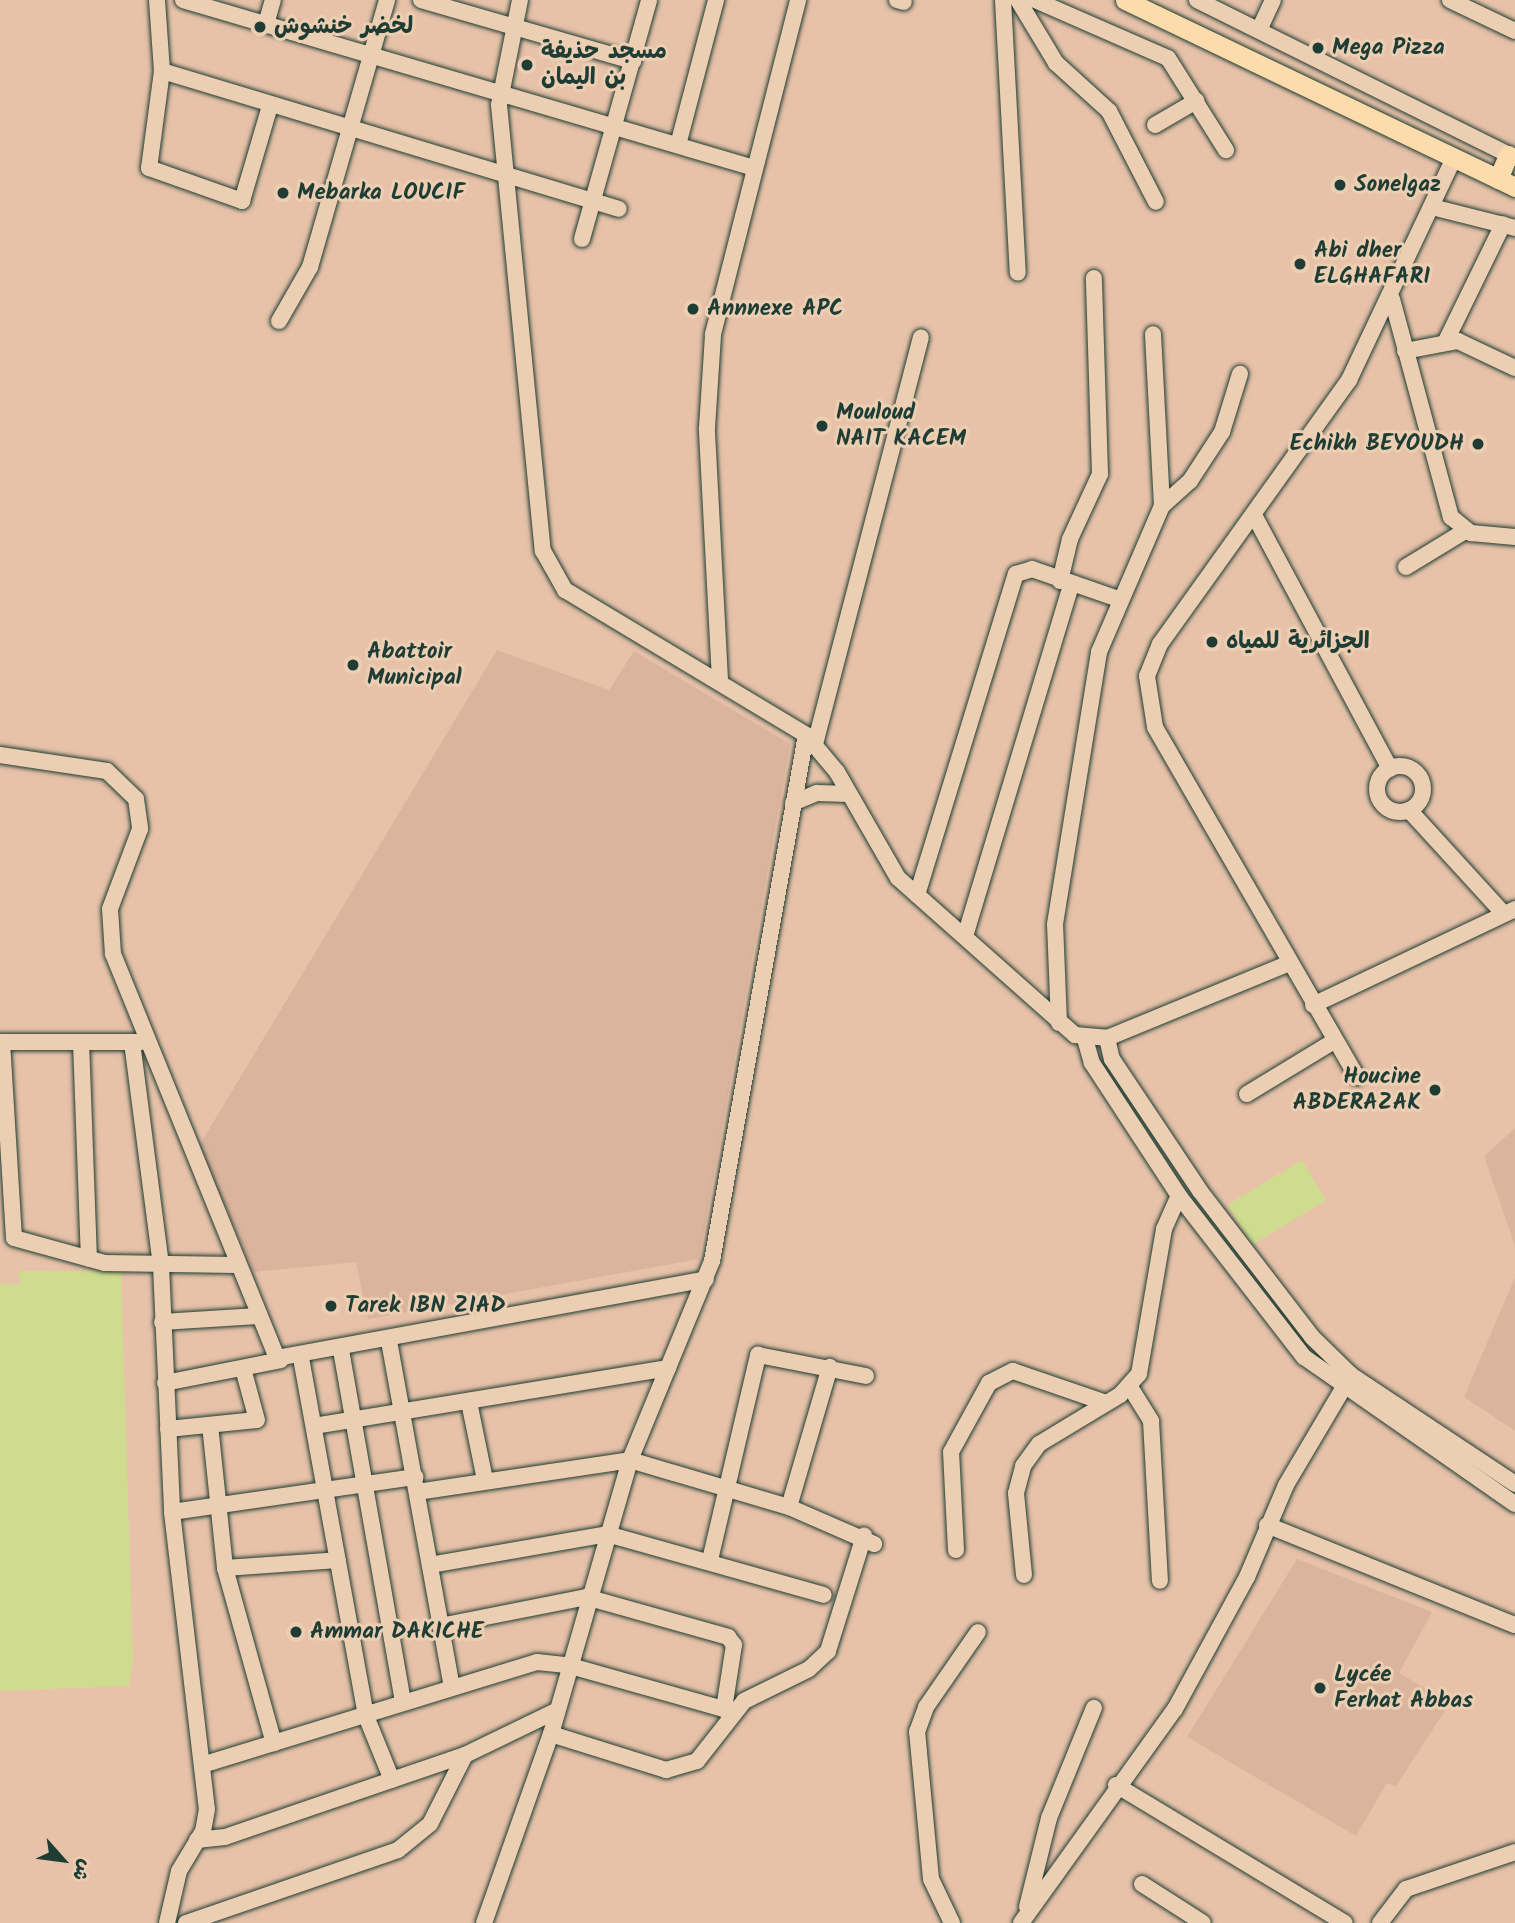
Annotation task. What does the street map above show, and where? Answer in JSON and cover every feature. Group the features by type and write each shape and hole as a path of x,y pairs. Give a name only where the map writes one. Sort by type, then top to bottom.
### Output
{"main road":[{"path":"1125,0 1506,183 1512,157"}],"street":[{"path":"157,0 162,71 149,168 242,201 270,106"},
{"path":"183,0 754,168"},
{"path":"266,24 273,0"},
{"path":"279,321 310,267 387,0"},
{"path":"422,0 633,61"},
{"path":"520,0 498,91 543,551 551,572 583,603 720,680 810,740 849,794 878,853 917,895 966,933 1059,1023 1085,1039 1107,1038 1287,964"},
{"path":"582,239 649,0"},
{"path":"678,145 716,0"},
{"path":"720,680 709,365 724,272 798,0"},
{"path":"1003,0 1018,273"},
{"path":"1018,0 1056,63 1109,111 1156,202"},
{"path":"1035,0 1161,53 1196,101 1226,150"},
{"path":"1197,0 1512,157"},
{"path":"1259,30 1273,0"},
{"path":"1452,1 1515,31"},
{"path":"162,71 348,130 619,208"},
{"path":"1155,125 1196,101"},
{"path":"1357,1077 1287,964 1155,727 1146,693 1160,644 1343,390 1392,299 1454,158"},
{"path":"1432,207 1509,226 1446,341"},
{"path":"966,933 1065,583 1070,539 1100,474 1094,278"},
{"path":"1392,299 1448,511 1465,531"},
{"path":"1059,1023 1055,924 1099,652 1118,599 1154,536 1162,506 1153,334"},
{"path":"484,1923 551,1734 586,1597 630,1460 706,1279 793,803 921,338"},
{"path":"1405,351 1446,341 1470,343 1515,368"},
{"path":"1162,506 1190,481 1222,432 1240,374"},
{"path":"1254,515 1390,769"},
{"path":"1406,567 1465,531 1515,537"},
{"path":"917,895 1014,578 1027,569 1118,599"},
{"path":"0,755 107,771 136,799 139,829 109,924 113,954 140,1042 258,1316 281,1360"},
{"path":"1408,763 1424,792 1423,800 1409,810 1393,814 1377,785 1390,769 1408,763"},
{"path":"793,803 817,793 849,794"},
{"path":"1313,1005 1509,911 1409,810"},
{"path":"1107,1038 1112,1059 1200,1191 1346,1381 1515,1484"},
{"path":"1085,1039 1092,1063 1180,1196 1293,1345 1515,1504"},
{"path":"1247,1094 1334,1041"},
{"path":"140,1042 1,1042 5,1226 23,1244 89,1259 161,1266 236,1265"},
{"path":"81,1042 89,1259"},
{"path":"140,1042 161,1266 164,1383 172,1512 206,1820 179,1871 167,1923"},
{"path":"1024,1575 1016,1493 1023,1466 1046,1439 1130,1387 1145,1359 1161,1242 1180,1196"},
{"path":"164,1383 244,1372 281,1360 706,1279"},
{"path":"162,1322 258,1316"},
{"path":"389,1341 452,1686"},
{"path":"341,1350 351,1419 366,1485 403,1702"},
{"path":"710,1560 730,1488 758,1355 866,1376"},
{"path":"300,1358 366,1716 392,1780"},
{"path":"789,1507 830,1367"},
{"path":"314,1426 403,1414 668,1368"},
{"path":"956,1549 951,1452 989,1383 1013,1371 1106,1403"},
{"path":"168,1429 257,1420 244,1372"},
{"path":"1023,1919 1116,1785 1175,1709 1247,1577 1267,1525 1346,1381"},
{"path":"1130,1387 1151,1421 1160,1581"},
{"path":"469,1402 485,1480"},
{"path":"210,1425 225,1568 274,1743"},
{"path":"172,1512 327,1494 366,1485 485,1480 630,1460 789,1507 869,1540 828,1651 809,1669 756,1691 729,1711 697,1761 674,1770 551,1734"},
{"path":"1267,1525 1515,1625"},
{"path":"430,1565 607,1534 710,1560 824,1595"},
{"path":"225,1568 338,1560"},
{"path":"440,1626 586,1597 730,1638 729,1711"},
{"path":"952,1923 930,1879 917,1732 926,1707 978,1632"},
{"path":"202,1765 366,1716 525,1664 567,1665 729,1711"},
{"path":"1023,1919 1049,1818 1094,1707"},
{"path":"197,1840 225,1837 465,1755 556,1711"},
{"path":"186,1923 398,1850 430,1824 465,1755"},
{"path":"1116,1785 1345,1923"},
{"path":"1380,1923 1406,1889 1515,1852"},
{"path":"1142,1884 1203,1923"}],"shaded area":[{"path":"497,650 609,690 634,651 790,744 699,1259 368,1319 356,1262 254,1272 199,1146"},
{"path":"1515,1128 1515,1246 1484,1156"},
{"path":"1515,1277 1515,1431 1464,1397"},
{"name":"Lycée Ferhat Abbas","path":"1297,1559 1432,1612 1399,1673 1450,1703 1396,1786 1387,1783 1356,1836 1187,1737"}],"green space":[{"path":"1302,1160 1326,1200 1252,1245 1227,1205"},
{"path":"19,1271 121,1271 133,1661 129,1686 0,1691 0,1284 20,1285"}],"place":[{"name":"لخضر خنشوش","path":"260,27"},
{"name":"Mega Pizza","path":"1318,48"},
{"name":"مسجد حذيفة بن اليمان","path":"527,65"},
{"name":"Sonelgaz","path":"1340,185"},
{"name":"Mebarka LOUCIF","path":"283,193"},
{"name":"Abi dher ELGHAFARI","path":"1300,264"},
{"name":"Annnexe APC","path":"693,309"},
{"name":"Mouloud NAIT KACEM","path":"822,426"},
{"name":"Echikh BEYOUDH","path":"1478,444"},
{"name":"الجزائرية للمياه","path":"1212,642"},
{"name":"Abattoir Municipal","path":"353,665"},
{"name":"Houcine ABDERAZAK","path":"1435,1090"},
{"name":"Tarek IBN ZIAD","path":"331,1306"},
{"name":"Ammar DAKICHE","path":"296,1632"},
{"name":"Lycée Ferhat Abbas","path":"1320,1688"}]}
